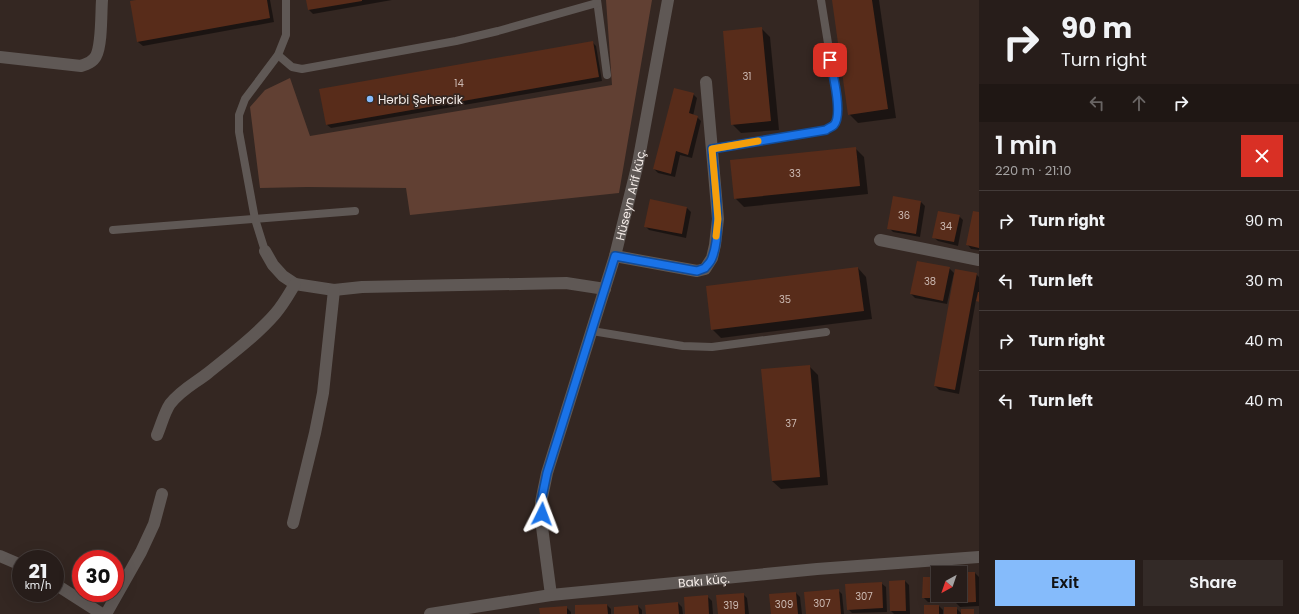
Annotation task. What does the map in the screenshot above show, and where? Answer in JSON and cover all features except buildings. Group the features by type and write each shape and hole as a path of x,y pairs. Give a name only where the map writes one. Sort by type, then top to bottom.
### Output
{"street":[{"path":"0,57 81,66 90,63 96,56 100,40 102,0"},
{"name":"Hüseyn Arif küç.","path":"551,595 542,527 541,502 547,473 615,256 638,164 668,0"},
{"path":"615,256 697,271 705,268 712,258 718,219 706,82"},
{"path":"880,240 979,260"},
{"path":"265,251 272,265 283,276 295,284 334,290 362,288 566,284 605,289"},
{"path":"157,435 169,406 180,393 212,370 274,316 295,284"},
{"path":"293,523 323,393 334,290"},
{"path":"106,614 141,552 154,524 162,494"},
{"path":"0,556 12,561"},
{"name":"Bakı küç.","path":"430,614 551,595 817,569 979,557"},
{"path":"64,590 102,614"}],"lane":[{"path":"265,251 256,219 239,132 239,115 245,99 278,55 286,35 286,0"},
{"path":"712,149 826,130 835,125 838,116 838,105 821,0"},
{"path":"278,55 292,67 302,69 463,40 498,32 597,1 607,75"},
{"path":"113,230 355,211"},
{"path":"592,331 683,346 712,347 826,332"}],"shaded area":[{"path":"606,0 652,0 619,193 410,215 406,188 260,188 250,107 265,90 290,78 310,136 612,85"}],"slow traffic":[{"path":"716,236 718,219 712,149 758,141"}],"place":[{"name":"Hərbi Şəhərcik","path":"370,99"}],"route":[{"path":"542,514 541,502 547,473 615,256 697,271 705,268 712,258 718,219 712,149 826,130 835,125 838,116 838,105 830,60"}]}
